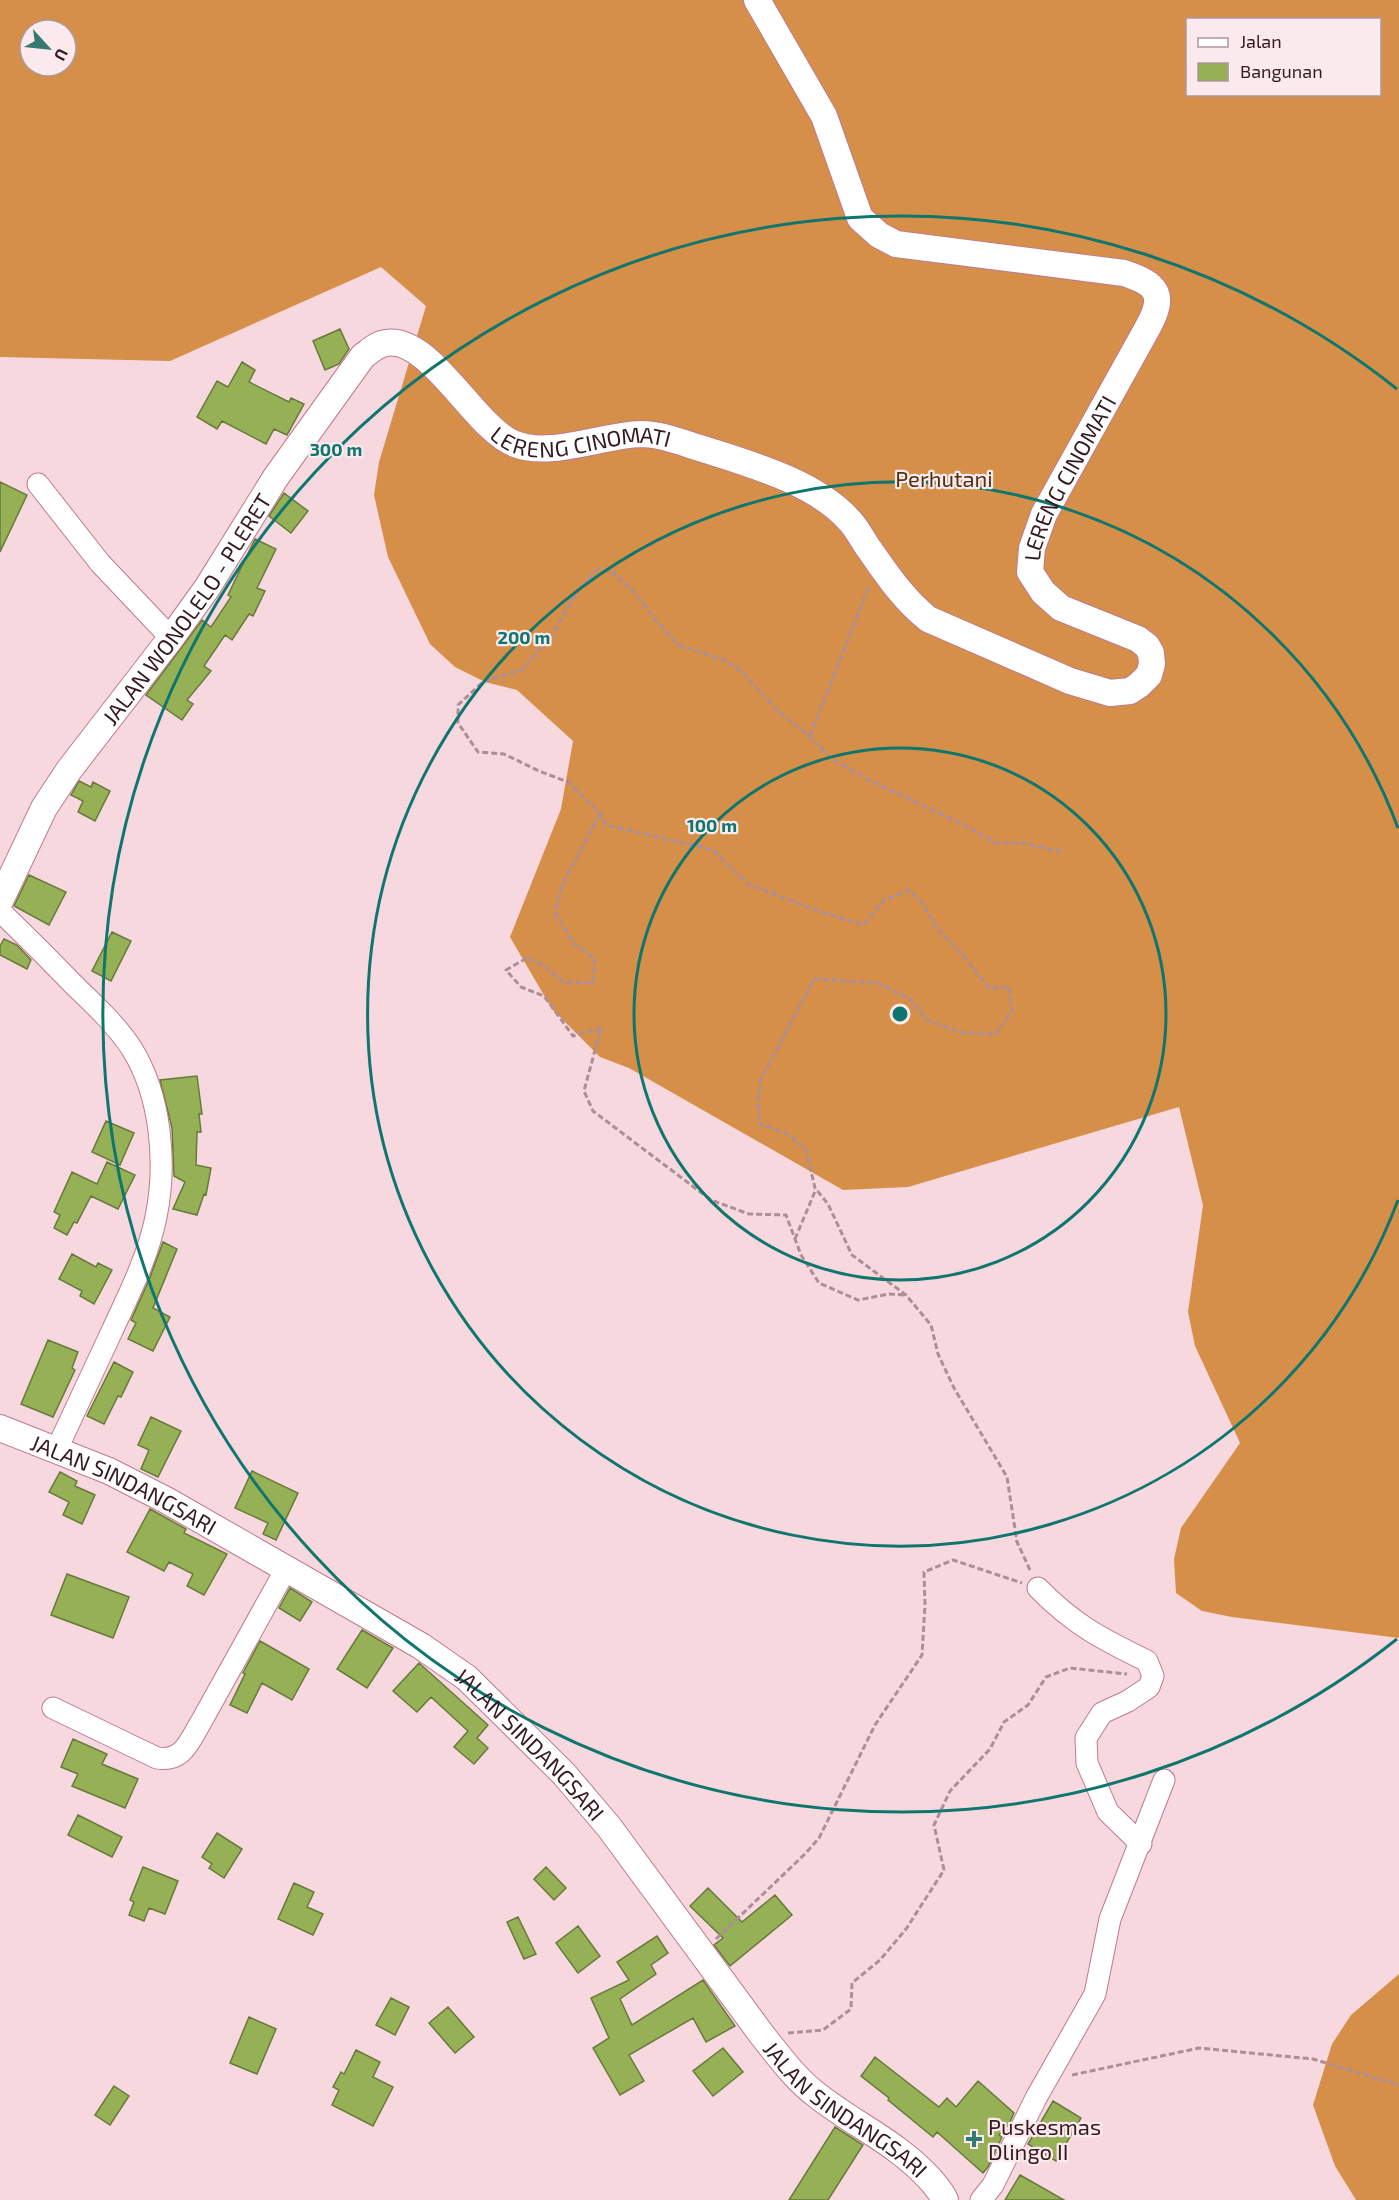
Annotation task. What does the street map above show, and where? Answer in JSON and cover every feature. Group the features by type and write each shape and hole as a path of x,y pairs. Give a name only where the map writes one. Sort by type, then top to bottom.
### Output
{"main road":[{"name":"LERENG CINOMATI","path":"398,342 420,353 495,430 512,443 529,449 547,449 642,434 668,438 770,471 825,499 849,519 908,603 927,619 1070,681 1110,693 1130,691 1139,685 1149,675 1152,664 1151,653 1147,646 1138,639 1061,608 1043,592 1030,572 1032,548 1044,514 1157,310 1157,295 1147,281 1124,273 896,244 879,235 860,218 824,116 757,0"},
{"name":"JALAN WONOLELO - PLERET","path":"0,901 50,799 69,770 207,588 276,477 363,356 385,343 398,342"},
{"name":"JALAN SINDANGSARI","path":"0,1428 109,1471 166,1500 421,1646 467,1678 564,1774 587,1800 788,2067 817,2095 913,2161 942,2193 945,2200"}],"street":[{"path":"38,484 100,563 171,638"},
{"path":"0,911 111,1021 132,1049 153,1096 160,1133 157,1216 148,1249 129,1295 56,1450"},
{"path":"53,1708 156,1758 176,1757 187,1746 286,1569"},
{"path":"1038,1588 1060,1611 1097,1637 1147,1661 1153,1676 1149,1687 1128,1701 1102,1713 1086,1738 1087,1763 1108,1812 1141,1844"},
{"path":"981,2200 993,2185 1036,2098 1095,1994 1110,1919 1164,1780"}],"path":[{"path":"809,736 878,562"},
{"path":"1038,1588 1017,1542 1007,1477 954,1388 938,1354 931,1325 906,1295 852,1255 828,1204 816,1189 806,1150 788,1134 760,1124 758,1105 760,1081 814,979 878,983 911,1000 927,1020 964,1033 996,1034 1012,1011 1009,987 989,988 937,928 920,900 908,890 883,901 864,925 818,911 748,884 713,850 606,825 600,813 568,782 504,754 478,752 458,723 458,705 484,681 522,670 552,635 579,589 598,569 614,573 636,594 678,645 725,660 741,671 778,711 809,736 832,759 869,780 964,825 996,843 1024,843 1062,852"},
{"path":"600,813 563,883 555,912 573,943 595,959 593,983 563,982 546,966 527,958 506,970 521,987 544,996 573,1036 601,1028 584,1091 593,1112 711,1200 749,1214 786,1215 801,1255 819,1283 858,1300 889,1294 906,1295"},
{"path":"795,1239 816,1189"},
{"path":"701,1952 819,1838 875,1725 922,1655 924,1572 953,1560 1038,1588"},
{"path":"762,2035 823,2030 851,2009 852,1983 880,1960 906,1929 944,1870 934,1825 950,1791 990,1749 1004,1722 1028,1705 1046,1677 1070,1668 1153,1676"},
{"path":"1047,2081 1199,2048 1313,2059 1399,2085"}],"green space":[{"name":"Perhutani","path":"0,0 1399,0 1399,1638 1232,1617 1202,1611 1176,1593 1174,1559 1181,1528 1240,1443 1195,1346 1188,1312 1203,1205 1179,1107 908,1187 843,1190 629,1068 600,1057 552,1009 510,937 561,809 573,741 517,690 485,682 455,667 430,644 388,557 374,495 379,462 426,306 381,267 170,361 0,357"},
{"path":"1399,1974 1399,2200 1356,2200 1335,2166 1313,2105 1332,2044 1351,2015"}],"building":[{"path":"340,329 349,349 339,364 325,370 313,341"},
{"path":"242,362 255,370 249,382 289,402 291,398 304,404 287,435 274,429 266,444 222,421 217,429 197,417 217,381 228,387"},
{"path":"0,482 27,495 0,552"},
{"path":"284,493 308,511 291,533 269,516"},
{"path":"255,539 276,549 257,588 265,591 253,616 249,614 232,640 225,635 204,666 211,671 187,700 193,704 182,720 146,695 202,620 211,627 231,597 228,595"},
{"path":"79,781 91,787 93,782 110,791 95,821 78,812 83,801 71,795"},
{"path":"29,875 66,892 49,925 14,906"},
{"path":"112,932 131,941 111,981 92,971"},
{"path":"4,939 17,945 31,960 27,969 0,955 0,946"},
{"path":"197,1076 202,1114 199,1114 201,1132 197,1132 196,1165 211,1168 206,1195 204,1194 197,1215 173,1209 185,1182 174,1176 172,1128 160,1080"},
{"path":"106,1121 134,1133 120,1165 92,1152"},
{"path":"107,1162 135,1175 118,1209 91,1196 77,1223 74,1222 67,1235 54,1228 60,1215 54,1212 72,1172 97,1184"},
{"path":"163,1242 177,1249 153,1308 170,1317 153,1351 128,1339 136,1323 131,1320"},
{"path":"72,1254 96,1267 98,1263 112,1270 94,1304 80,1296 82,1291 59,1279"},
{"path":"48,1340 78,1352 72,1368 75,1370 53,1417 21,1404"},
{"path":"114,1362 133,1372 104,1424 87,1416"},
{"path":"151,1417 181,1431 158,1477 141,1469 149,1450 138,1445"},
{"path":"252,1471 298,1493 276,1540 263,1534 268,1523 235,1508"},
{"path":"60,1472 77,1481 75,1486 95,1495 82,1524 63,1515 69,1502 49,1492"},
{"path":"150,1509 186,1529 184,1533 227,1554 204,1595 187,1586 193,1574 169,1562 164,1571 127,1552"},
{"path":"67,1574 129,1597 113,1638 51,1615"},
{"path":"290,1588 312,1602 300,1621 279,1608"},
{"path":"362,1630 393,1648 367,1688 337,1669"},
{"path":"260,1641 309,1669 292,1700 262,1683 247,1713 230,1705 245,1674 243,1673"},
{"path":"419,1663 488,1725 477,1738 488,1748 474,1764 454,1747 468,1731 431,1697 417,1712 393,1691"},
{"path":"73,1739 107,1754 102,1764 138,1779 125,1808 72,1786 78,1774 61,1767"},
{"path":"78,1815 122,1837 112,1857 68,1835"},
{"path":"217,1833 242,1849 224,1878 209,1868 212,1864 202,1857"},
{"path":"143,1867 178,1881 165,1914 149,1908 144,1921 129,1915 134,1902 130,1900"},
{"path":"546,1867 566,1888 554,1900 534,1879"},
{"path":"294,1883 314,1892 307,1907 323,1914 313,1935 278,1919"},
{"path":"708,1888 742,1922 775,1895 792,1915 730,1966 714,1945 723,1938 690,1906"},
{"path":"518,1917 536,1954 524,1959 507,1922"},
{"path":"578,1926 600,1956 578,1973 556,1943"},
{"path":"657,1936 668,1953 651,1965 656,1974 620,1999 632,2025 703,1980 735,2026 706,2042 693,2018 629,2055 644,2081 620,2095 593,2048 609,2038 591,1998 629,1980 617,1962"},
{"path":"391,1998 409,2007 395,2035 376,2025"},
{"path":"448,2007 474,2037 455,2053 429,2023"},
{"path":"249,2017 276,2029 257,2074 230,2063"},
{"path":"723,2048 743,2072 713,2096 693,2071"},
{"path":"356,2050 380,2062 373,2077 393,2087 373,2126 332,2105 339,2090 333,2087 341,2072 344,2074"},
{"path":"875,2057 939,2107 947,2098 956,2107 978,2081 1014,2113 1009,2124 999,2135 1002,2137 983,2173 937,2132 933,2137 861,2076"},
{"path":"114,2086 129,2096 110,2125 95,2115"},
{"path":"1053,2101 1081,2118 1056,2161 1028,2144"},
{"path":"835,2127 863,2145 828,2200 789,2200"},
{"path":"1020,2175 1064,2200 1005,2200"}],"place":[{"name":"Puskesmas Dlingo II","path":"974,2139"}]}
